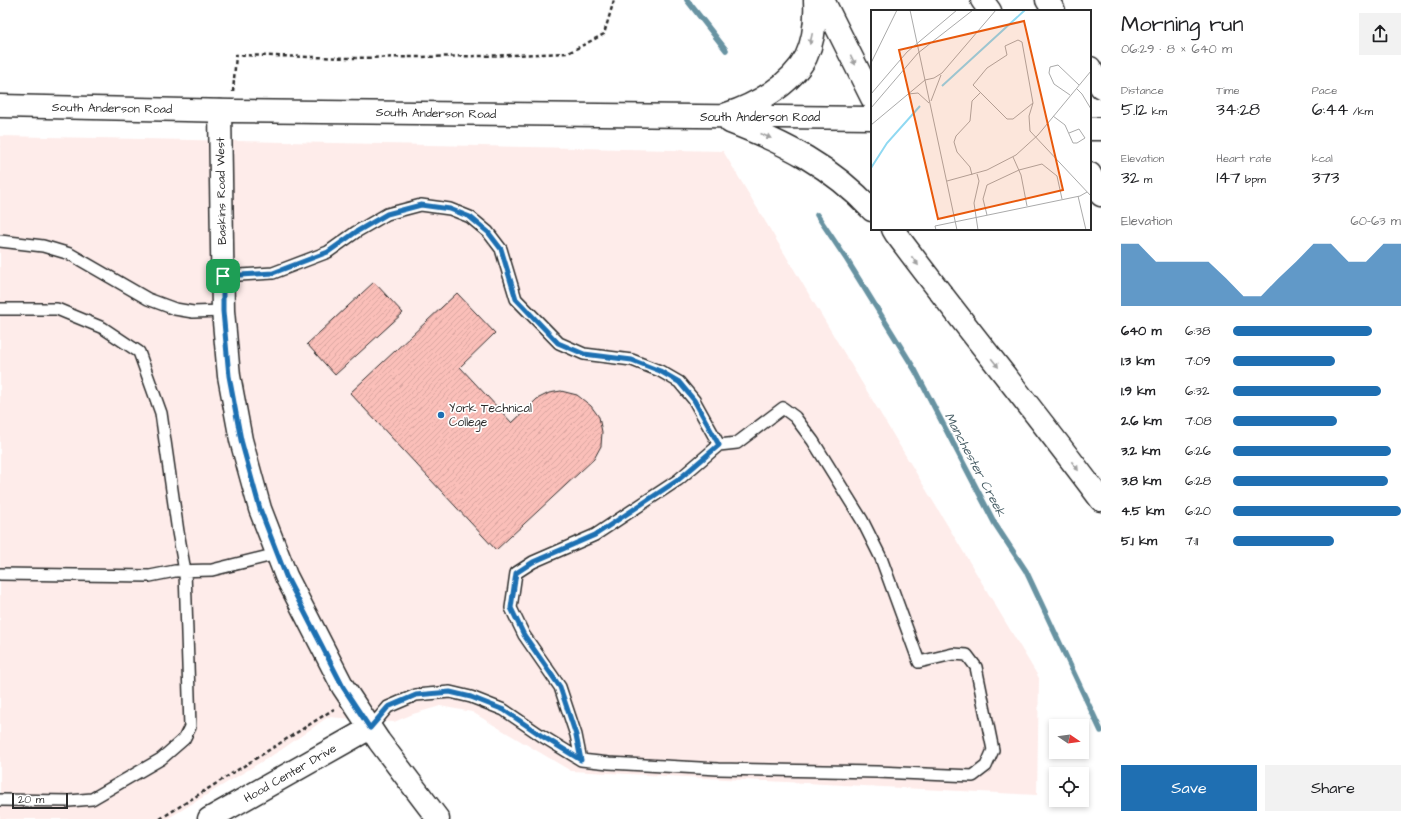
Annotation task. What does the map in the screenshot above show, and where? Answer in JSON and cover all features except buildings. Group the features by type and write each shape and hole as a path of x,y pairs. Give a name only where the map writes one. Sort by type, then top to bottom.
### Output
{"main road":[{"path":"716,117 744,108 772,92 791,77 805,58 812,40 816,15 814,0"},
{"path":"824,0 871,96"},
{"path":"982,0 989,10"},
{"path":"1046,0 1053,10"},
{"path":"1091,70 1101,87"},
{"name":"South Anderson Road","path":"0,106 226,111 871,118"},
{"name":"Baskins Road West","path":"226,111 223,311 229,376 241,440 260,509 286,576 343,687 370,728 438,819"},
{"path":"716,117 762,134 787,146 834,175 857,194 871,209"},
{"path":"1091,176 1101,195"},
{"path":"893,231 1101,500"},
{"name":"Hood Center Drive","path":"209,819 370,728"}],"lane":[{"path":"223,276 273,273 328,252 356,232 387,214 421,205 450,209 470,217 488,232 501,249 516,299 558,343 584,354 632,360 660,371 679,382 694,400 719,445"},
{"path":"0,241 43,246 70,254 148,299 175,310 193,312 223,311"},
{"path":"0,309 57,309 103,328 139,352 161,413 185,571 190,727 184,739 161,759 92,799 69,801 0,800"},
{"path":"370,728 388,707 416,695 450,692 471,697 504,710 581,760 609,763 718,770 870,772 973,776 986,766 993,750 976,667 967,654 953,654 919,662 881,558 862,520 813,441 795,417 782,408 736,443 719,445 678,480 595,535 533,562 516,573 511,608 524,635 560,687 576,735 581,760"},
{"path":"0,574 150,576 185,571 212,570 277,554"}],"path":[{"path":"226,111 236,55 350,58 568,53 604,34 614,0"},
{"path":"160,819 330,711"}],"shaded area":[{"name":"York Technical College","path":"0,136 723,151 1039,678 1037,795 571,771 472,712 440,706 413,714 394,722 328,717 281,750 167,819 0,819"}],"waterway":[{"name":"Manchester Creek","path":"687,0 726,50"},
{"name":"Manchester Creek","path":"817,215 847,260 915,370 995,524 1026,571 1101,731"}],"place":[{"name":"York Technical College","path":"441,415"}],"route":[{"path":"421,205 450,209 470,217 488,232 501,249 516,299 558,343 584,354 632,360 660,371 679,382 694,400 719,445 678,480 595,535 533,562 516,573 511,608 524,635 560,687 576,735 581,760 504,710 471,697 450,692 416,695 388,707 370,728 343,687 286,576 260,509 241,440 229,376 223,311 223,276 273,273 328,252 356,232 387,214 421,205"}]}
